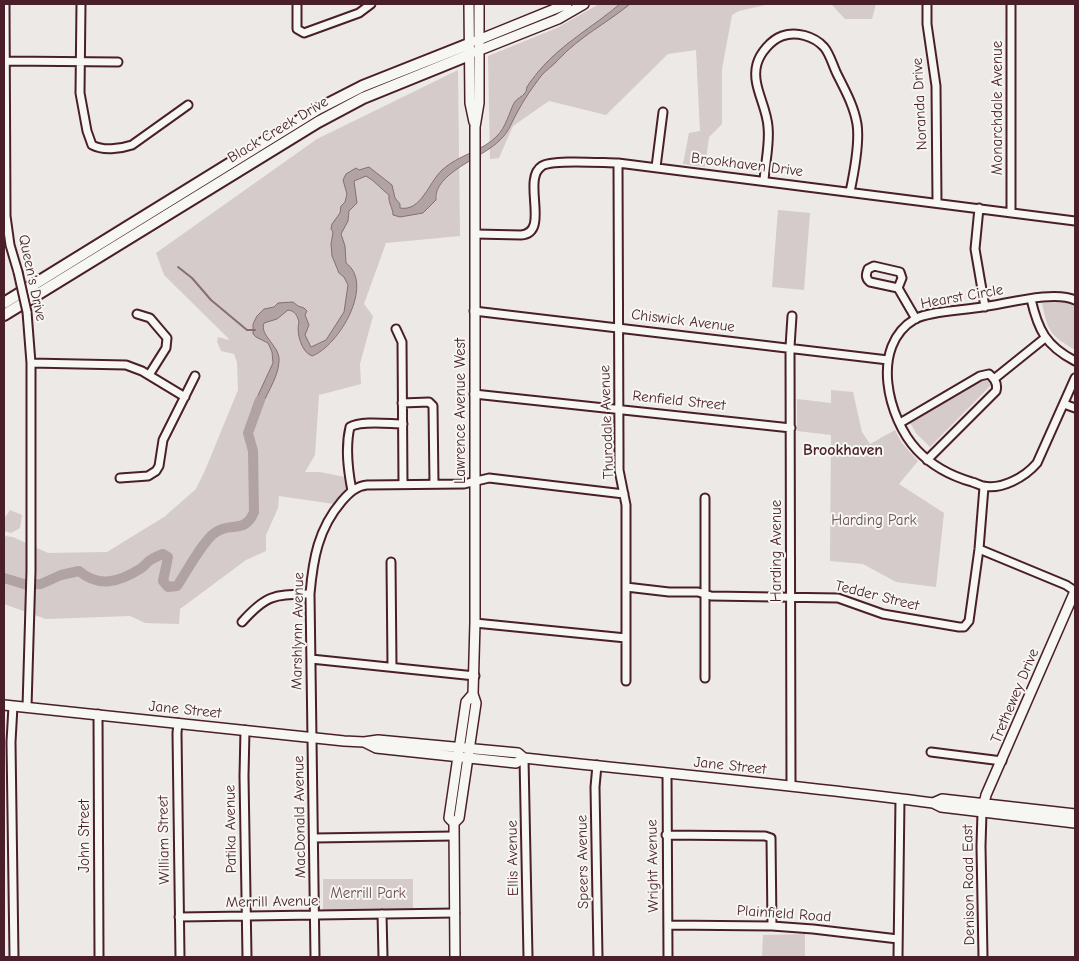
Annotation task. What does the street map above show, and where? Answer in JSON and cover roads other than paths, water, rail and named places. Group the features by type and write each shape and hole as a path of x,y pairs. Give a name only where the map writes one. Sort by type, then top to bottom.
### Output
{"highway":[{"name":"Black Creek Drive","path":"4,303 318,110 363,86 472,50"},
{"name":"Black Creek Drive","path":"4,315 318,122 362,98 472,50"}],"main road":[{"name":"Lawrence Avenue West","path":"454,823 459,818 476,703 473,694 475,676 475,127 470,103 472,50 469,4"},
{"path":"479,4 479,40"},
{"name":"Black Creek Drive","path":"472,50 479,40 567,4"},
{"name":"Black Creek Drive","path":"472,50 558,19 584,4"},
{"name":"Trethewey Drive","path":"983,808 1075,591"},
{"name":"Lawrence Avenue West","path":"455,957 454,823 450,818 466,702 473,694"},
{"name":"Jane Street","path":"8,705 364,742 378,740 460,746 518,753 524,758 667,774 791,785 933,803 941,807 1075,814"},
{"name":"Jane Street","path":"364,742 376,748 516,763 524,758"},
{"name":"Jane Street","path":"983,808 1075,823"}],"street":[{"name":"Queen's Drive","path":"5,4 7,230 27,312 31,363 31,610 27,707"},
{"path":"81,4 82,104 87,131 92,145 105,149 124,148 132,145 188,105"},
{"path":"297,4 297,29 304,33 359,12 371,4"},
{"name":"Noranda Drive","path":"927,4 927,24 936,86 937,202"},
{"name":"Monarchdale Avenue","path":"1011,213 1012,4"},
{"path":"764,180 769,128 757,84 756,67 765,50 775,40 788,34 795,34 814,39 825,48 854,111 858,131 855,166 850,192"},
{"path":"5,61 118,62"},
{"path":"656,167 663,112"},
{"name":"Brookhaven Drive","path":"474,234 528,234 532,231 535,220 535,178 537,170 544,164 553,163 618,163 656,167 1075,221"},
{"name":"Thurodale Avenue","path":"618,163 619,470 626,506 626,680"},
{"path":"980,208 976,249 985,307"},
{"path":"898,288 902,278 900,272 874,266 868,269 866,275 870,282 898,288 916,319"},
{"name":"Hearst Circle","path":"1075,300 1064,296 1031,299 916,319 897,337 892,345 888,360 890,394 895,413 907,438 927,460 955,478 984,487 1003,484 1020,477 1040,459 1075,378"},
{"path":"1031,299 1034,313 1045,338 1056,349 1075,360"},
{"name":"Chiswick Avenue","path":"474,311 888,360"},
{"path":"137,314 150,318 167,338 166,348 149,375"},
{"name":"Harding Avenue","path":"791,785 790,347 792,316"},
{"path":"396,329 402,342 403,484"},
{"path":"994,379 1045,338"},
{"path":"31,363 118,364 135,368 185,397"},
{"path":"900,424 980,376 989,374 994,379 997,386 996,391 927,460"},
{"path":"120,478 148,476 156,471 159,466 163,440 194,376"},
{"name":"Renfield Street","path":"474,394 791,428"},
{"path":"402,403 429,402 433,406 434,484"},
{"path":"1064,404 1075,408"},
{"path":"403,424 365,424 350,427 348,450 352,491 360,486 367,485 464,484 489,478 624,494"},
{"path":"984,487 979,549 1066,585 1075,591"},
{"name":"Marshlynn Avenue","path":"312,736 310,594 312,572 323,528 331,514 352,491"},
{"path":"705,498 705,678"},
{"name":"Tedder Street","path":"626,587 669,592 698,592 711,596 838,598 883,614 959,627 964,626 969,621 979,549"},
{"path":"391,562 392,666"},
{"path":"242,622 262,602 276,595 310,594"},
{"path":"475,622 626,638"},
{"path":"311,659 475,676"},
{"path":"8,705 12,742 14,957"},
{"name":"John Street","path":"98,714 99,957"},
{"name":"William Street","path":"178,722 180,957"},
{"name":"Patika Avenue","path":"245,730 247,957"},
{"name":"MacDonald Avenue","path":"312,736 315,957"},
{"path":"931,752 1002,761"},
{"name":"Ellis Avenue","path":"524,758 528,957"},
{"name":"Speers Avenue","path":"597,766 595,787 598,957"},
{"name":"Wright Avenue","path":"667,774 668,957"},
{"path":"898,957 900,799"},
{"name":"Denison Road East","path":"983,808 981,846 983,957"},
{"path":"666,835 764,836 771,838 772,926"},
{"path":"314,838 454,836"},
{"name":"Merrill Avenue","path":"179,917 455,913"},
{"path":"382,914 383,957"},
{"name":"Plainfield Road","path":"668,924 812,928 898,939"}],"waterway":[{"path":"178,267 192,278 211,300 247,330 255,330"},
{"path":"4,578 27,585 41,584 61,575 79,571 94,580 117,580 132,574 163,554 168,557 163,581 168,587 177,586 200,549 211,536 222,529 246,523 254,512 253,451 248,433 260,400"}],"district":[{"name":"Brookhaven","path":"843,450"}],"park label":[{"name":"Harding Park","path":"874,521"},
{"name":"Merrill Park","path":"368,894"}]}
